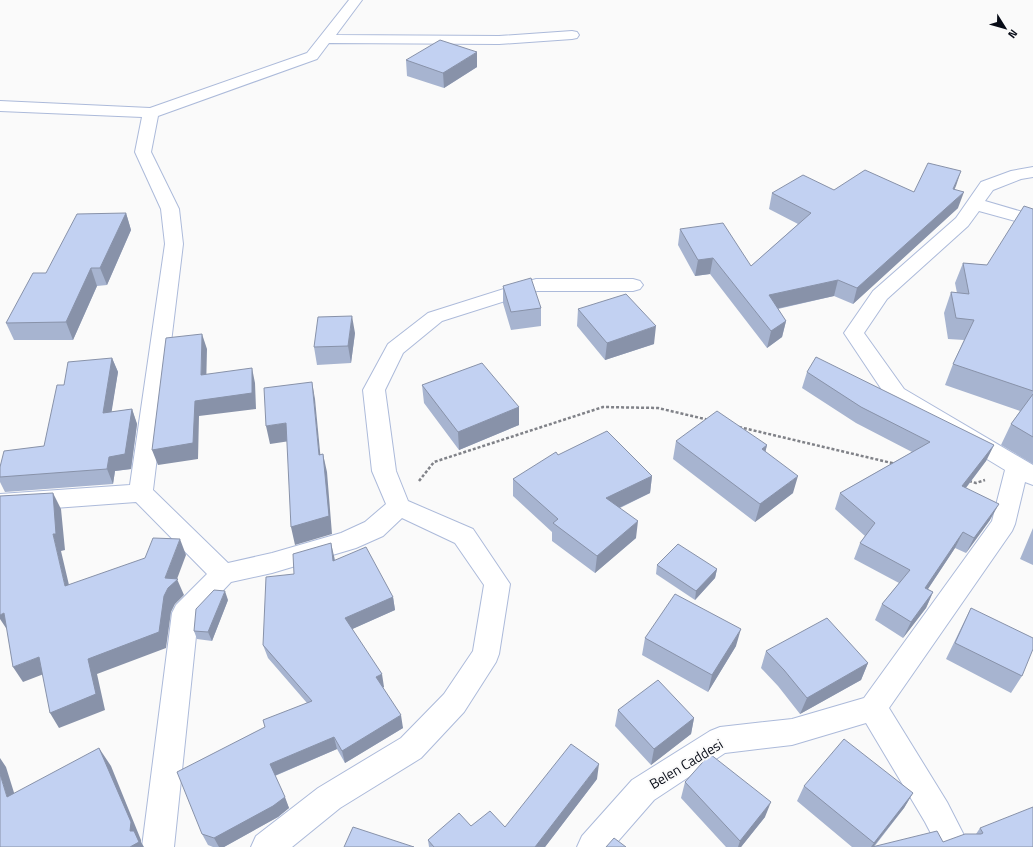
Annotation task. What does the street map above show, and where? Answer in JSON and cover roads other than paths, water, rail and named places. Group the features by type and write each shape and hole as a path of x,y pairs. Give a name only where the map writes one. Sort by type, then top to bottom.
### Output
{"street":[{"path":"0,106 151,113 312,56 356,0"},
{"path":"325,39 499,40 572,35"},
{"path":"141,493 174,244 170,209 143,152 151,113"},
{"path":"954,847 936,812 873,708 1003,524 1025,472 896,394 854,333 880,295 962,222 987,186 1017,175 1033,172"},
{"path":"975,204 1033,221"},
{"path":"267,847 329,798 411,748 454,703 486,654 497,584 464,536 399,507 384,471 374,390 395,349 435,317 536,285 633,285"},
{"path":"0,503 141,493 223,574"},
{"path":"158,847 185,613 223,574 272,563 347,541 374,529 399,507"},
{"name":"Belen Caddesi","path":"593,847 643,790 720,740 792,732 873,708"}]}
